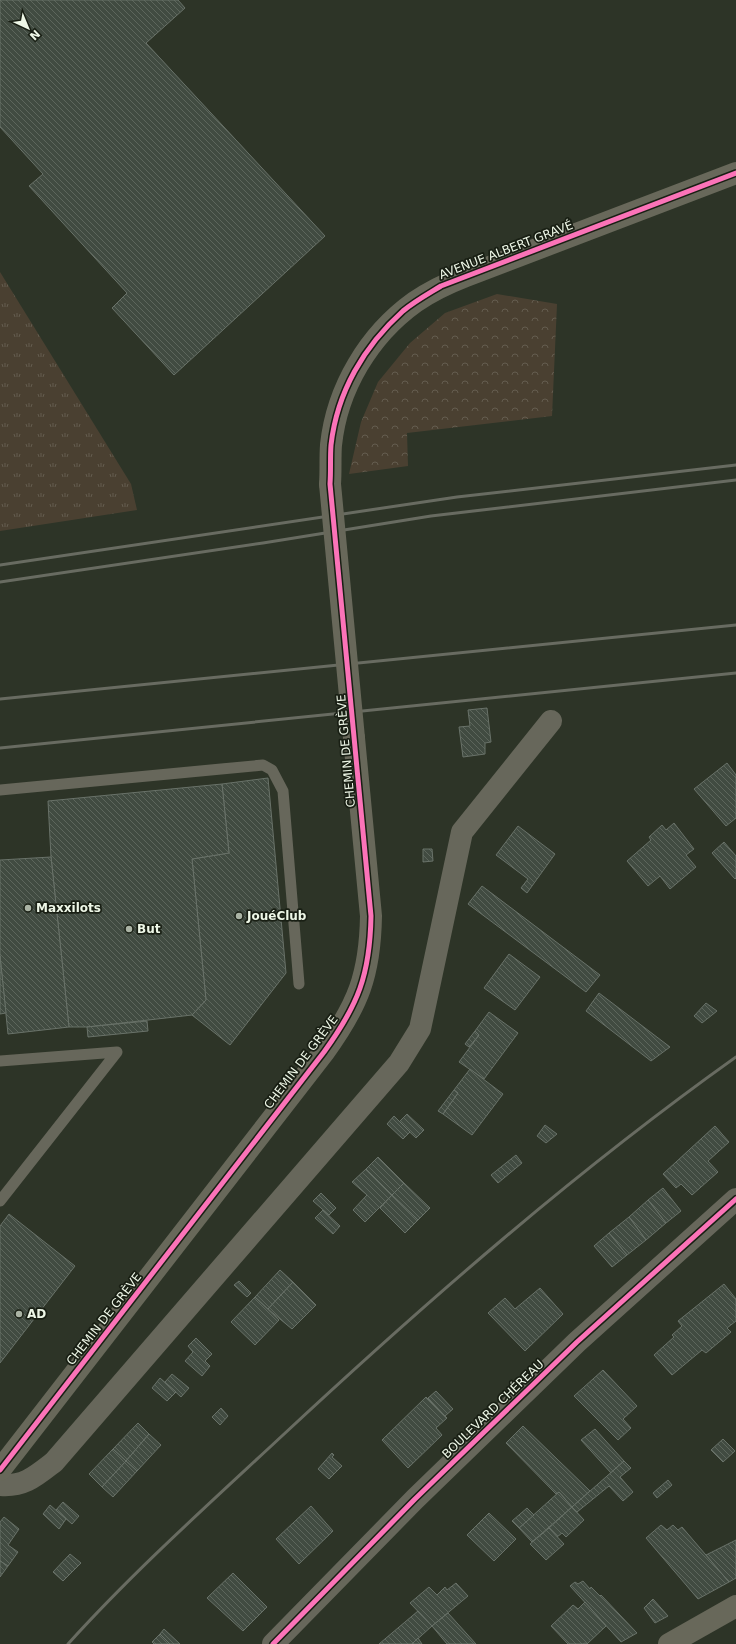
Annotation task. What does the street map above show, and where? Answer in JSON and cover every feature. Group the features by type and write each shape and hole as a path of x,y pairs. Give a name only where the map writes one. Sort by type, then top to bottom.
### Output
{"street":[{"name":"AVENUE ALBERT GRAVÉ","path":"330,484 331,445 339,406 354,370 385,329 404,311 441,286 736,173"},
{"name":"CHEMIN DE GRÈVE","path":"0,1470 324,1052 342,1026 358,996 366,969 370,942 371,916 330,484"},
{"path":"0,1484 23,1484 54,1462 399,1063 420,1029 462,832 551,721"},
{"name":"BOULEVARD CHÉREAU","path":"273,1644 415,1499 577,1342 736,1199"},
{"path":"669,1644 736,1606"}],"lane":[{"path":"0,790 263,765 272,770 283,791 299,984"},
{"path":"0,1061 117,1052 0,1201"}],"green space":[{"path":"0,272 131,484 137,510 0,531"},
{"path":"497,294 557,304 552,416 407,433 408,466 349,474 361,422 378,382 410,343 445,313"}],"building":[{"path":"0,0 178,0 185,8 146,43 325,236 174,375 112,308 127,293 29,186 43,174 0,127"},
{"path":"487,708 491,742 485,743 485,754 463,757 459,727 470,726 468,710"},
{"path":"727,763 736,775 736,818 726,826 694,789"},
{"name":"JouéClub","path":"268,778 286,973 230,1045 192,1015 206,1000 192,859 229,853 222,784"},
{"name":"But","path":"222,784 229,853 192,859 206,1000 192,1015 87,1027 69,1027 51,857 48,801"},
{"path":"674,823 694,849 686,855 696,867 670,889 660,876 648,886 627,861 651,840 649,837 662,825 666,830"},
{"path":"518,826 555,854 527,893 521,888 528,879 496,855"},
{"path":"724,842 736,856 735,879 712,853"},
{"path":"423,849 432,849 433,861 423,862"},
{"name":"Maxxilots","path":"51,857 69,1027 8,1034 0,956 0,860"},
{"path":"482,886 600,975 586,992 468,904"},
{"path":"509,954 540,977 515,1010 484,988"},
{"path":"0,956 6,1013 0,1014"},
{"path":"599,993 670,1047 651,1061 586,1011"},
{"path":"706,1003 717,1011 702,1023 694,1016"},
{"path":"489,1012 518,1033 484,1079 459,1062 479,1035 475,1031"},
{"path":"147,1021 148,1031 88,1037 87,1027"},
{"path":"475,1031 479,1035 469,1047 465,1044"},
{"path":"470,1069 503,1094 472,1135 443,1114 458,1093 454,1090"},
{"path":"454,1090 458,1093 443,1114 438,1111"},
{"path":"407,1114 424,1130 416,1138 399,1122"},
{"path":"394,1116 410,1132 403,1139 387,1124"},
{"path":"545,1125 557,1134 546,1143 537,1136"},
{"path":"715,1126 729,1142 708,1161 718,1172 692,1195 681,1184 676,1188 663,1174"},
{"path":"516,1155 522,1163 498,1183 491,1175"},
{"path":"378,1157 404,1183 392,1195 366,1169"},
{"path":"366,1169 392,1195 365,1222 353,1210 367,1195 352,1182"},
{"path":"404,1183 430,1208 418,1220 392,1195"},
{"path":"663,1188 681,1211 666,1223 648,1200"},
{"path":"321,1193 336,1208 329,1215 313,1201"},
{"path":"392,1195 418,1220 405,1233 380,1208"},
{"path":"648,1200 666,1223 646,1240 629,1217"},
{"path":"323,1210 340,1226 333,1234 315,1218"},
{"name":"AD","path":"9,1214 75,1266 0,1363 0,1226"},
{"path":"629,1217 646,1240 627,1255 609,1233"},
{"path":"609,1233 627,1255 612,1267 594,1246"},
{"path":"280,1270 293,1282 268,1309 255,1297"},
{"path":"239,1281 251,1293 247,1297 234,1285"},
{"path":"293,1282 316,1305 292,1329 268,1309"},
{"path":"724,1284 736,1299 736,1321 727,1328 731,1332 706,1353 702,1350 672,1375 654,1355 674,1337 672,1335 682,1326 678,1321"},
{"path":"540,1288 563,1314 525,1351 488,1313 505,1298 515,1309"},
{"path":"255,1297 279,1320 255,1345 231,1322"},
{"path":"196,1338 212,1354 205,1361 210,1366 202,1376 185,1361 193,1352 188,1346"},
{"path":"603,1370 637,1406 623,1419 631,1428 618,1440 574,1396"},
{"path":"172,1374 189,1388 181,1397 165,1382"},
{"path":"160,1378 176,1392 167,1401 152,1388"},
{"path":"436,1391 453,1409 445,1416 428,1398"},
{"path":"426,1397 447,1418 436,1428 442,1435 408,1468 382,1440"},
{"path":"221,1408 228,1416 220,1425 212,1417"},
{"path":"138,1423 149,1434 126,1461 113,1449"},
{"path":"523,1426 590,1491 572,1507 559,1492 556,1494 506,1443"},
{"path":"595,1429 624,1461 611,1473 581,1440"},
{"path":"149,1434 161,1445 137,1471 126,1461"},
{"path":"723,1439 735,1451 723,1462 711,1450"},
{"path":"113,1449 126,1461 102,1487 89,1474"},
{"path":"332,1453 334,1455 332,1457 342,1466 329,1479 318,1469"},
{"path":"126,1461 137,1471 113,1497 102,1487"},
{"path":"624,1461 631,1468 620,1477 633,1492 623,1501 609,1486 577,1512 572,1507"},
{"path":"668,1480 672,1485 657,1498 653,1493"},
{"path":"559,1492 572,1507 532,1542 519,1528"},
{"path":"63,1502 79,1516 72,1524 56,1510"},
{"path":"50,1505 66,1519 59,1529 43,1514"},
{"path":"311,1506 333,1531 299,1564 276,1539"},
{"path":"572,1507 584,1520 566,1537 562,1533 557,1537 549,1528"},
{"path":"527,1508 534,1515 519,1528 512,1521"},
{"path":"489,1513 516,1539 494,1561 467,1535"},
{"path":"4,1517 19,1529 8,1545 18,1552 8,1566 0,1561 0,1522"},
{"path":"661,1525 667,1530 673,1525 678,1530 682,1527 729,1582 698,1599 646,1538"},
{"path":"549,1528 564,1544 546,1560 530,1544"},
{"path":"736,1540 736,1578 729,1582 706,1555"},
{"path":"70,1554 81,1563 63,1581 53,1572"},
{"path":"0,1561 8,1566 0,1577"},
{"path":"233,1573 267,1607 243,1631 207,1598"},
{"path":"583,1581 590,1589 591,1587 600,1596 601,1595 637,1633 621,1642 570,1586 575,1582 578,1584"},
{"path":"456,1583 468,1596 432,1626 410,1603 429,1587 437,1595 445,1587 447,1590"},
{"path":"653,1599 668,1616 655,1623 644,1608"},
{"path":"585,1602 606,1626 587,1644 568,1644 551,1626 573,1605 578,1609"},
{"path":"418,1611 432,1626 412,1644 379,1644"},
{"path":"448,1613 476,1644 447,1644 432,1626"},
{"path":"164,1629 180,1644 170,1644 160,1634"},
{"path":"160,1634 170,1644 154,1644 152,1642"},
{"path":"418,1638 422,1644 412,1644"}],"railway":[{"path":"0,565 457,497 736,465"},
{"path":"0,582 263,543 431,516 736,480"},
{"path":"0,699 736,625"},
{"path":"0,748 736,673"},
{"path":"68,1644 146,1563 392,1335 560,1191 677,1100 736,1057"}],"cycle path":[{"path":"0,1470 324,1052 354,1004 365,973 368,956 371,916 330,484 331,445 334,425 339,407 355,371 376,339 403,311 441,286 736,173"},
{"path":"273,1644 415,1499 577,1342 736,1199"}],"place":[{"name":"Maxxilots","path":"28,908"},
{"name":"JouéClub","path":"239,916"},
{"name":"But","path":"129,929"},
{"name":"AD","path":"19,1314"}]}
